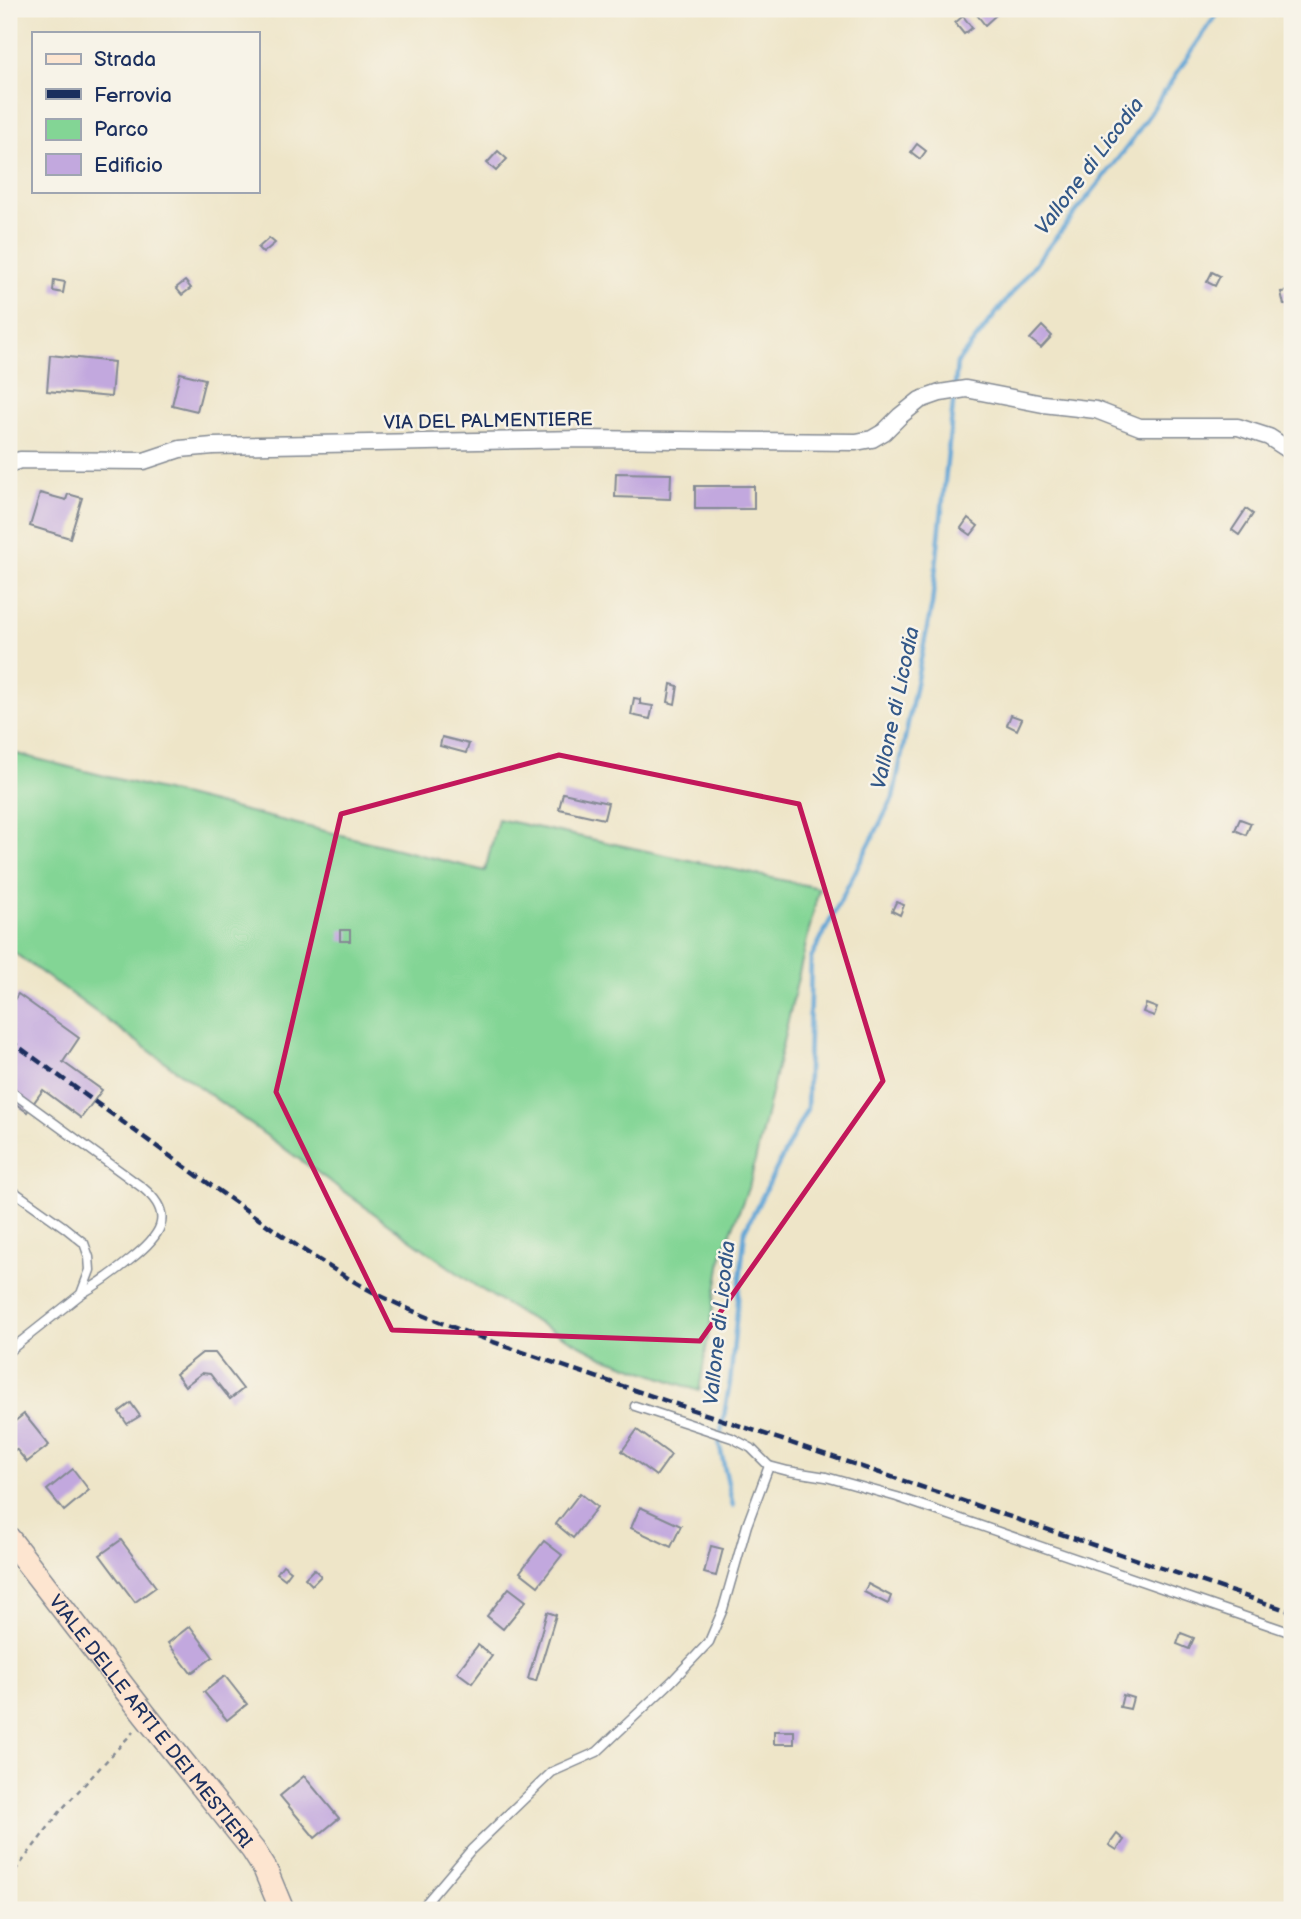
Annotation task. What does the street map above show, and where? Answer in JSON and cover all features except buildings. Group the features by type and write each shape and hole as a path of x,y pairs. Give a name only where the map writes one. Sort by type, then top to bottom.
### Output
{"street":[{"name":"VIA DEL PALMENTIERE","path":"9,464 20,460 144,461 180,450 213,446 582,439 856,442 872,439 884,432 920,400 966,388 1043,404 1096,410 1140,428 1238,427 1269,437 1292,452"},
{"name":"VIALE DELLE ARTI E DEI MESTIERI","path":"9,1539 253,1850 265,1870 282,1910"}],"lane":[{"path":"9,1090 152,1195 161,1214 160,1227 155,1238 105,1280 81,1294 9,1351"},
{"path":"9,1188 84,1243 90,1270 81,1294"},
{"path":"635,1406 732,1438 751,1448 769,1466 826,1477 897,1497 1292,1633"},
{"path":"420,1910 471,1850 552,1772 597,1752 709,1642 723,1609 747,1525 769,1466"}],"path":[{"path":"9,1879 62,1809 133,1733 145,1715"}],"highlighted area":[{"path":"559,755 799,804 883,1081 700,1341 392,1330 276,1092 341,814"}],"green space":[{"path":"9,752 485,871 498,819 819,888 750,1183 722,1255 699,1391 603,1357 519,1313 476,1286 9,949"}],"waterway":[{"name":"Vallone di Licodia","path":"955,386 957,363 1128,146 1220,9"},
{"name":"Vallone di Licodia","path":"733,1506 719,1443 730,1382 745,1230 807,1109 811,958 893,798 932,604 954,395"}],"railway":[{"path":"9,1040 300,1248 356,1283 398,1304 515,1350 1292,1612"}]}
